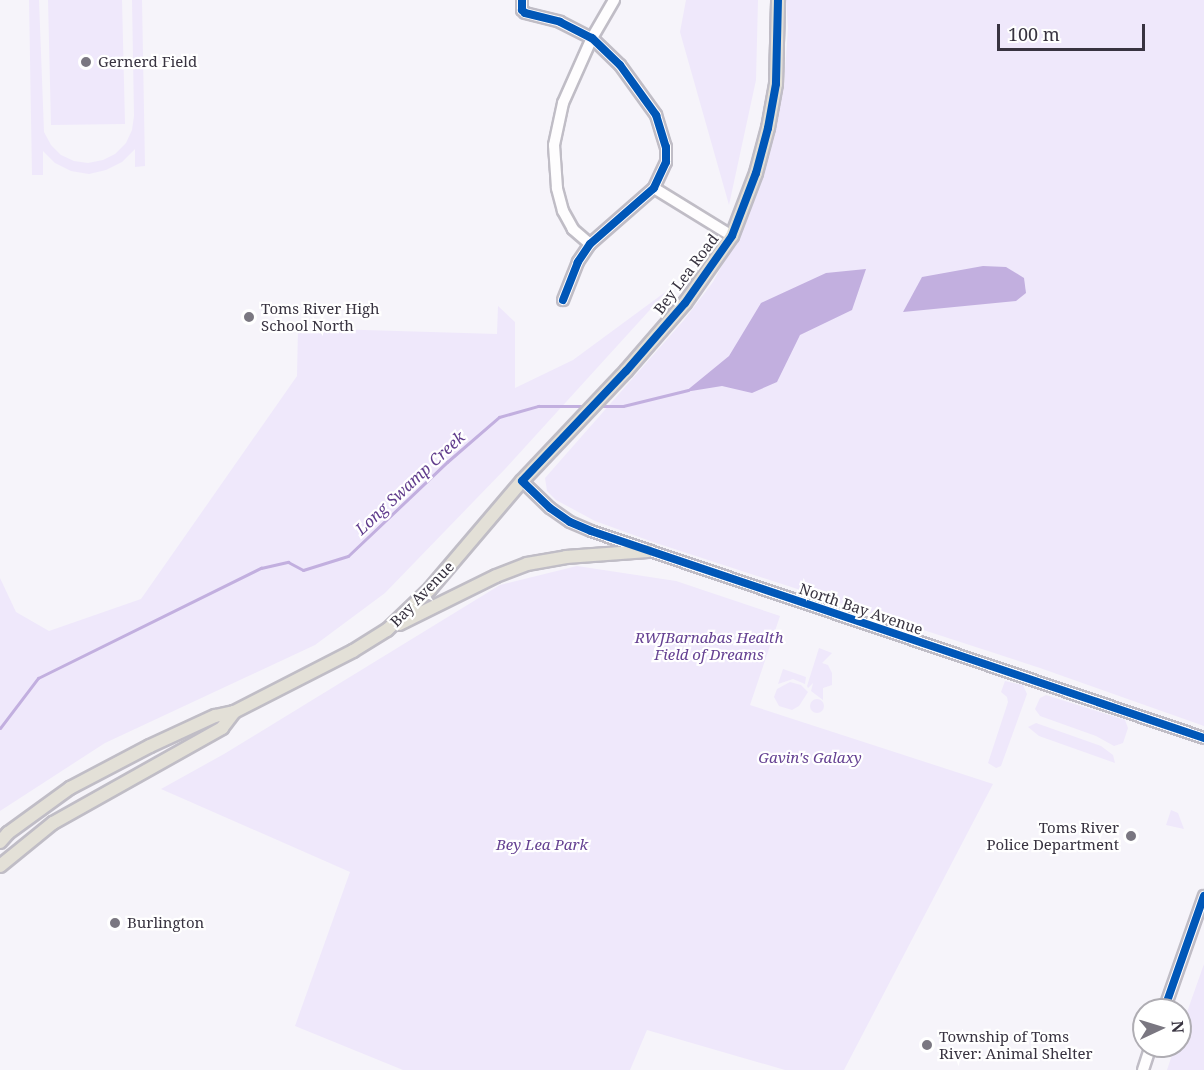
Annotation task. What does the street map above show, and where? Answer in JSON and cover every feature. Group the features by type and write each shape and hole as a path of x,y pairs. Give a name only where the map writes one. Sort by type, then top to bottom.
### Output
{"main road":[{"name":"Bey Lea Road","path":"522,481 685,303 732,236 756,173 768,128 776,84 778,0"},
{"name":"Bay Avenue","path":"0,842 8,833 70,788 150,746 215,716 234,712 353,651 387,630 430,589 522,481"},
{"path":"387,630 495,576 527,564 566,557 648,551"},
{"name":"Bay Avenue","path":"0,866 53,824 222,728 234,712"}],"street":[{"path":"522,0 522,10 525,14 560,22 592,38 620,65 640,90 662,128 666,162 654,188 590,244 578,262 563,300"},
{"path":"590,244 573,229 563,211 557,188 554,145 563,103 592,38 614,0"},
{"path":"654,188 732,236"},
{"name":"North Bay Avenue","path":"522,481 550,508 570,522 648,551 1204,738"},
{"path":"1168,998 1204,896"}],"green space":[{"path":"29,0 39,0 44,132 51,145 61,155 74,161 88,163 103,160 115,154 126,143 132,130 134,116 132,0 142,0 145,166 135,167 135,149 122,162 106,170 89,174 71,171 55,163 43,151 43,175 32,175"},
{"name":"Gernerd Field","path":"48,0 122,0 125,124 51,125"},
{"path":"686,0 758,0 756,80 729,205 680,32"},
{"path":"786,0 1204,0 1204,726 1040,668 653,542 595,521 556,500 547,491 545,478 684,320 713,282 737,238 763,176 776,129 784,85 788,28"},
{"path":"668,290 506,468 385,593 315,645 105,743 0,811 0,578 16,612 49,631 141,599 297,376 298,328 497,334 498,306 515,322 515,388 573,360"},
{"name":"Bey Lea Park","path":"577,566 676,581 780,616 750,705 993,784 844,1070 785,1070 647,1030 630,1070 403,1070 295,1026 350,872 161,789 224,754 500,585"},
{"path":"819,648 832,653 822,663 828,665 832,673 832,685 823,688 823,700 811,691 813,683 808,688 807,686"},
{"path":"783,669 806,677 805,684 793,679 778,684"},
{"path":"1005,681 1023,685 1027,694 1001,766 996,768 988,763 1008,702 1007,697 1001,692"},
{"path":"790,682 801,685 808,692 799,706 792,710 779,706 774,697 777,689"},
{"path":"1046,695 1125,720 1128,728 1123,743 1114,746 1096,736 1040,716 1035,709 1040,698"},
{"path":"814,699 820,699 824,706 820,713 814,713 810,709 810,703"},
{"path":"1036,723 1101,746 1113,755 1115,763 1039,736 1028,727"},
{"path":"1171,810 1178,813 1184,829 1166,825"},
{"path":"1204,964 1204,1070 1167,1070 1171,1058 1192,1058 1192,998"}],"shaded area":[{"path":"983,266 1006,267 1024,278 1026,293 1016,301 903,312 922,277"},
{"path":"866,269 852,310 800,335 777,382 752,393 722,386 685,392 729,356 761,303 826,273"}],"waterway":[{"name":"Long Swamp Creek","path":"598,406 623,406 688,390"},
{"name":"Long Swamp Creek","path":"0,728 38,678 261,568 288,562 303,570 348,556 447,462 499,417 538,406 588,406"}],"cycle path":[{"path":"522,0 522,10 525,13 560,22 592,38 620,65 656,115 666,147 666,162 654,188 590,244 578,262 563,300"},
{"path":"778,0 776,84 768,128 756,173 732,236 685,303 626,371 522,481 550,508 570,522 591,531 1204,738"},
{"path":"1168,998 1204,896"}],"place":[{"name":"Gernerd Field","path":"86,62"},
{"name":"Toms River High School North","path":"249,317"},
{"name":"Toms River Police Department","path":"1131,836"},
{"name":"Burlington","path":"115,923"},
{"name":"Township of Toms River: Animal Shelter","path":"927,1045"}],"park label":[{"name":"RWJBarnabas Health Field of Dreams","path":"709,646"},
{"name":"Gavin's Galaxy","path":"810,758"}]}
